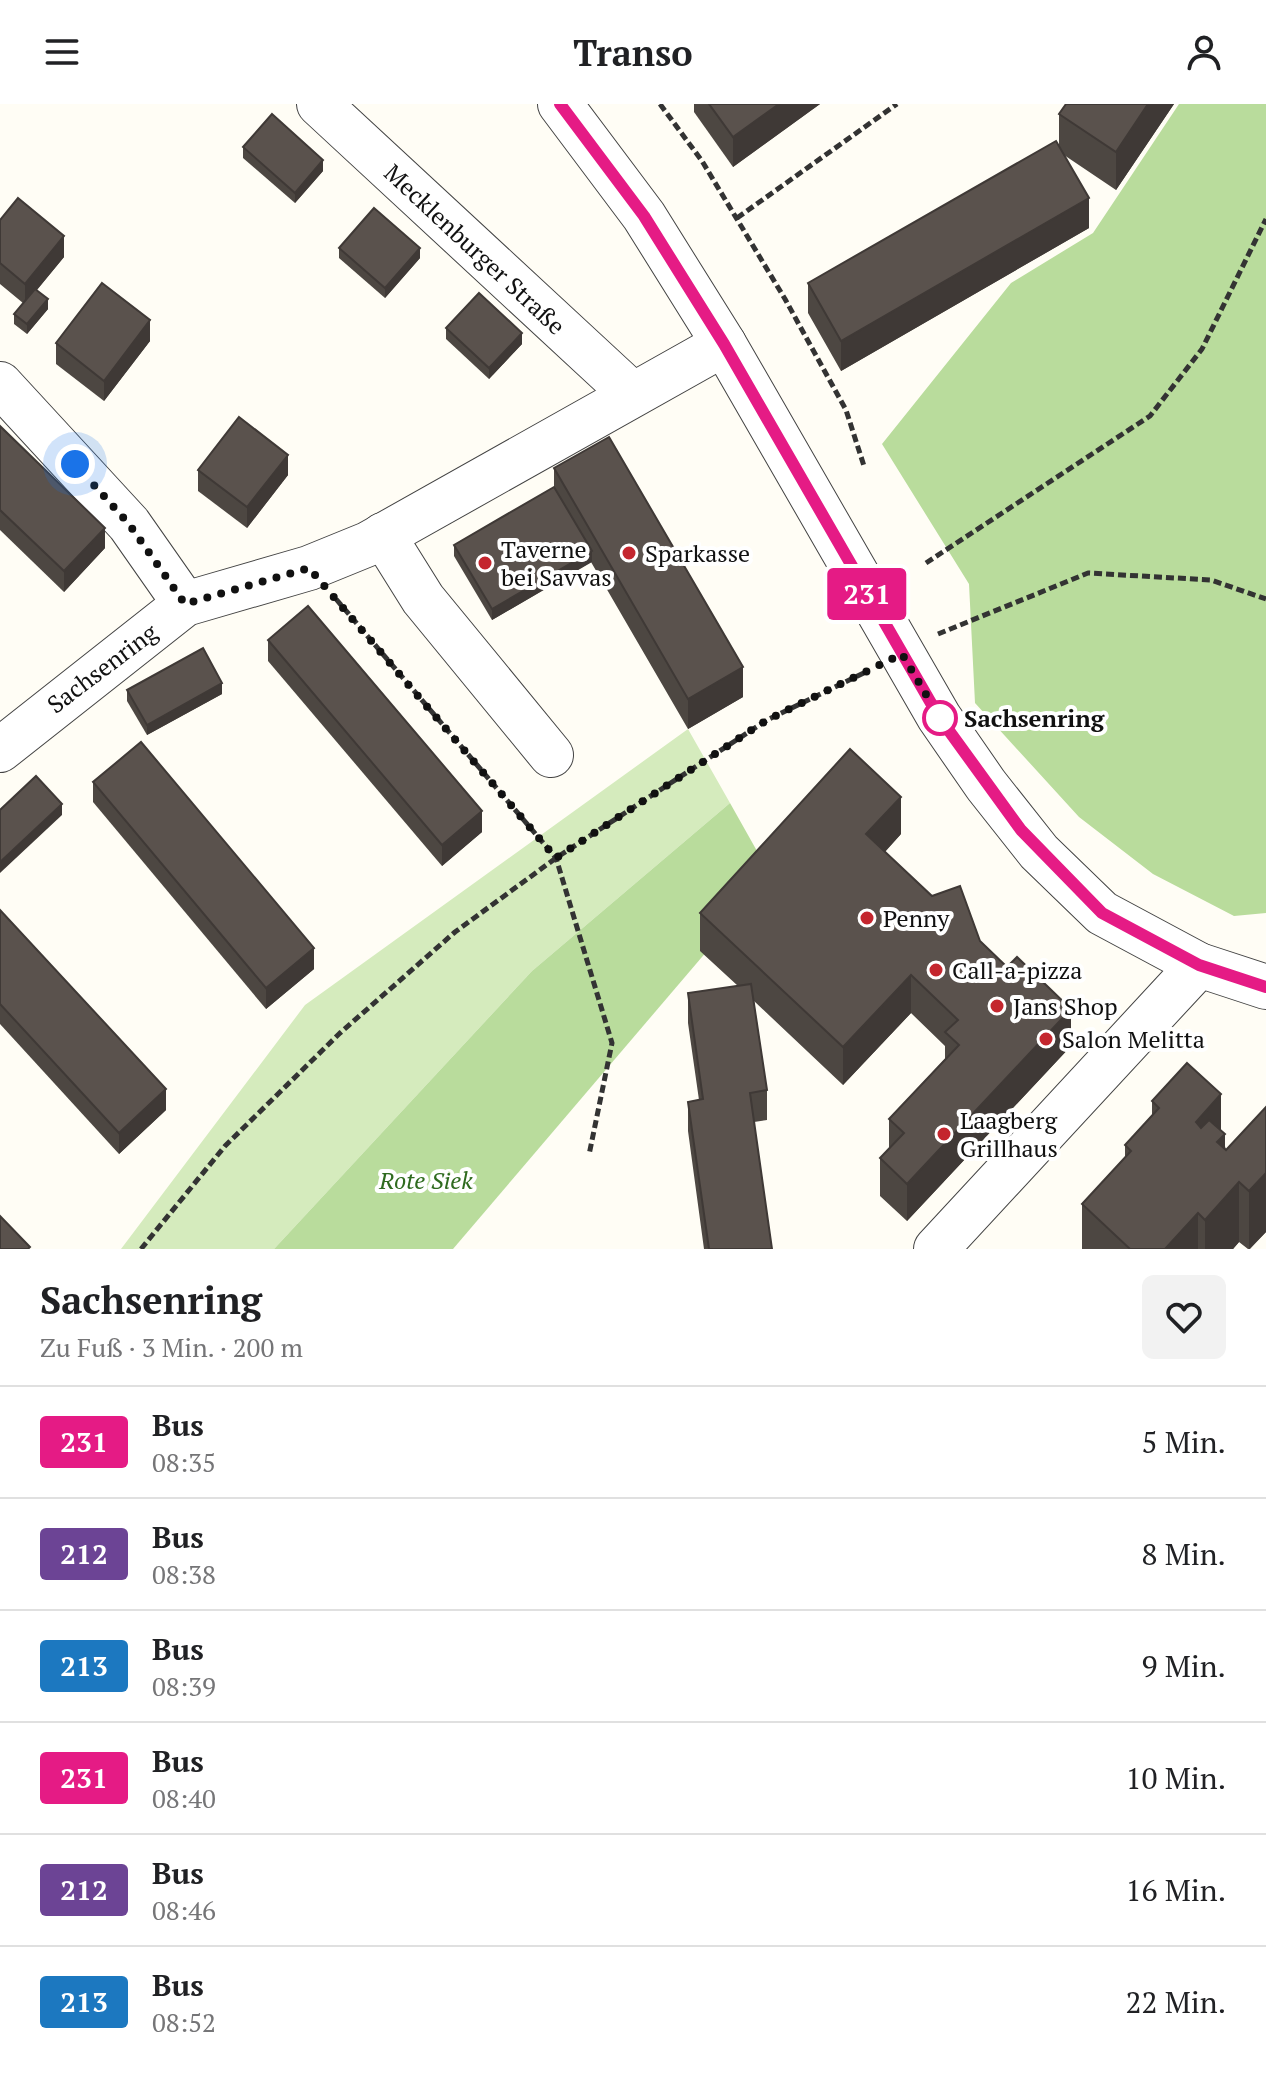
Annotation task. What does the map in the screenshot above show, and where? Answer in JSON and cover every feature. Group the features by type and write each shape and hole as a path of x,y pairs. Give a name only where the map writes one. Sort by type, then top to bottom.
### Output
{"street":[{"name":"Mecklenburger Straße","path":"319,104 631,393"},
{"path":"560,104 644,216 724,344 902,654 986,785 1039,852 1102,913 1199,965 1266,987"},
{"name":"Sachsenring","path":"0,750 185,604 309,568 383,535 631,393 724,344"},
{"path":"0,384 129,524 185,604"},
{"path":"383,535 423,599 551,755"},
{"path":"936,1249 1199,965 1266,955"}],"path":[{"path":"660,104 702,161 737,218 846,410 864,466"},
{"path":"737,218 897,104"},
{"path":"926,563 1150,416 1202,349 1266,219"},
{"path":"309,568 556,858 612,1043 589,1155"},
{"path":"141,1249 225,1146 340,1033 455,932 556,858 767,720 942,632 1088,573 1211,580 1266,599"}],"green space":[{"path":"1179,104 1266,104 1266,913 1234,916 1153,874 1079,817 975,703 969,584 882,444 1011,283 1093,233"},
{"path":"688,729 730,803 532,971 274,1249 121,1249 305,1005"},
{"name":"Rote Siek","path":"730,803 771,876 453,1249 274,1249 532,971"}],"building":[{"path":"709,104 779,104 733,137"},
{"path":"1066,104 1148,104 1116,152 1059,114"},
{"path":"272,114 323,160 295,193 243,147"},
{"path":"1056,141 1089,198 841,341 808,283"},
{"path":"18,198 64,236 25,284 0,263 0,220"},
{"path":"374,208 420,248 385,288 339,248"},
{"path":"102,283 150,320 104,381 56,343"},
{"path":"35,289 48,299 27,324 14,314"},
{"path":"479,293 522,333 489,368 446,328"},
{"path":"239,417 288,455 247,507 198,470"},
{"path":"0,426 105,528 64,571 0,510"},
{"path":"609,437 743,667 688,699 554,468"},
{"path":"554,487 592,551 492,609 454,545"},
{"path":"308,606 482,811 442,845 268,640"},
{"path":"203,648 222,683 147,725 127,690"},
{"path":"141,742 314,948 266,988 93,782"},
{"path":"850,749 901,797 866,834 932,896 960,886 980,941 1007,967 1017,957 1071,1009 907,1184 880,1158 904,1133 889,1119 959,1045 945,1032 958,1020 911,975 843,1047 700,913"},
{"path":"36,776 62,804 0,862 0,810"},
{"path":"0,910 166,1089 119,1133 0,1004"},
{"path":"751,984 767,1090 750,1093 772,1249 709,1249 688,1102 703,1099 688,993"},
{"path":"1187,1063 1221,1094 1196,1122 1201,1128 1209,1120 1225,1134 1217,1142 1226,1150 1266,1107 1266,1173 1249,1191 1239,1182 1205,1220 1198,1213 1165,1249 1130,1249 1082,1204 1131,1151 1125,1145 1159,1108 1152,1101"},
{"path":"0,1216 30,1247 28,1249 0,1249"}],"bus line":[{"name":"231","path":"560,104 644,216 724,344 939,717 1021,830 1039,852 1102,913 1199,965 1266,987"}],"place":[{"name":"Sparkasse","path":"629,553"},
{"name":"Taverne bei Savvas","path":"485,563"},
{"name":"Sachsenring","path":"940,718"},
{"name":"Penny","path":"867,918"},
{"name":"Call-a-pizza","path":"936,970"},
{"name":"Jans Shop","path":"997,1006"},
{"name":"Salon Melitta","path":"1046,1039"},
{"name":"Laagberg Grillhaus","path":"944,1134"}],"route":[{"path":"75,464 129,524 185,604 309,568 556,858 767,720 902,654 940,718"}]}
